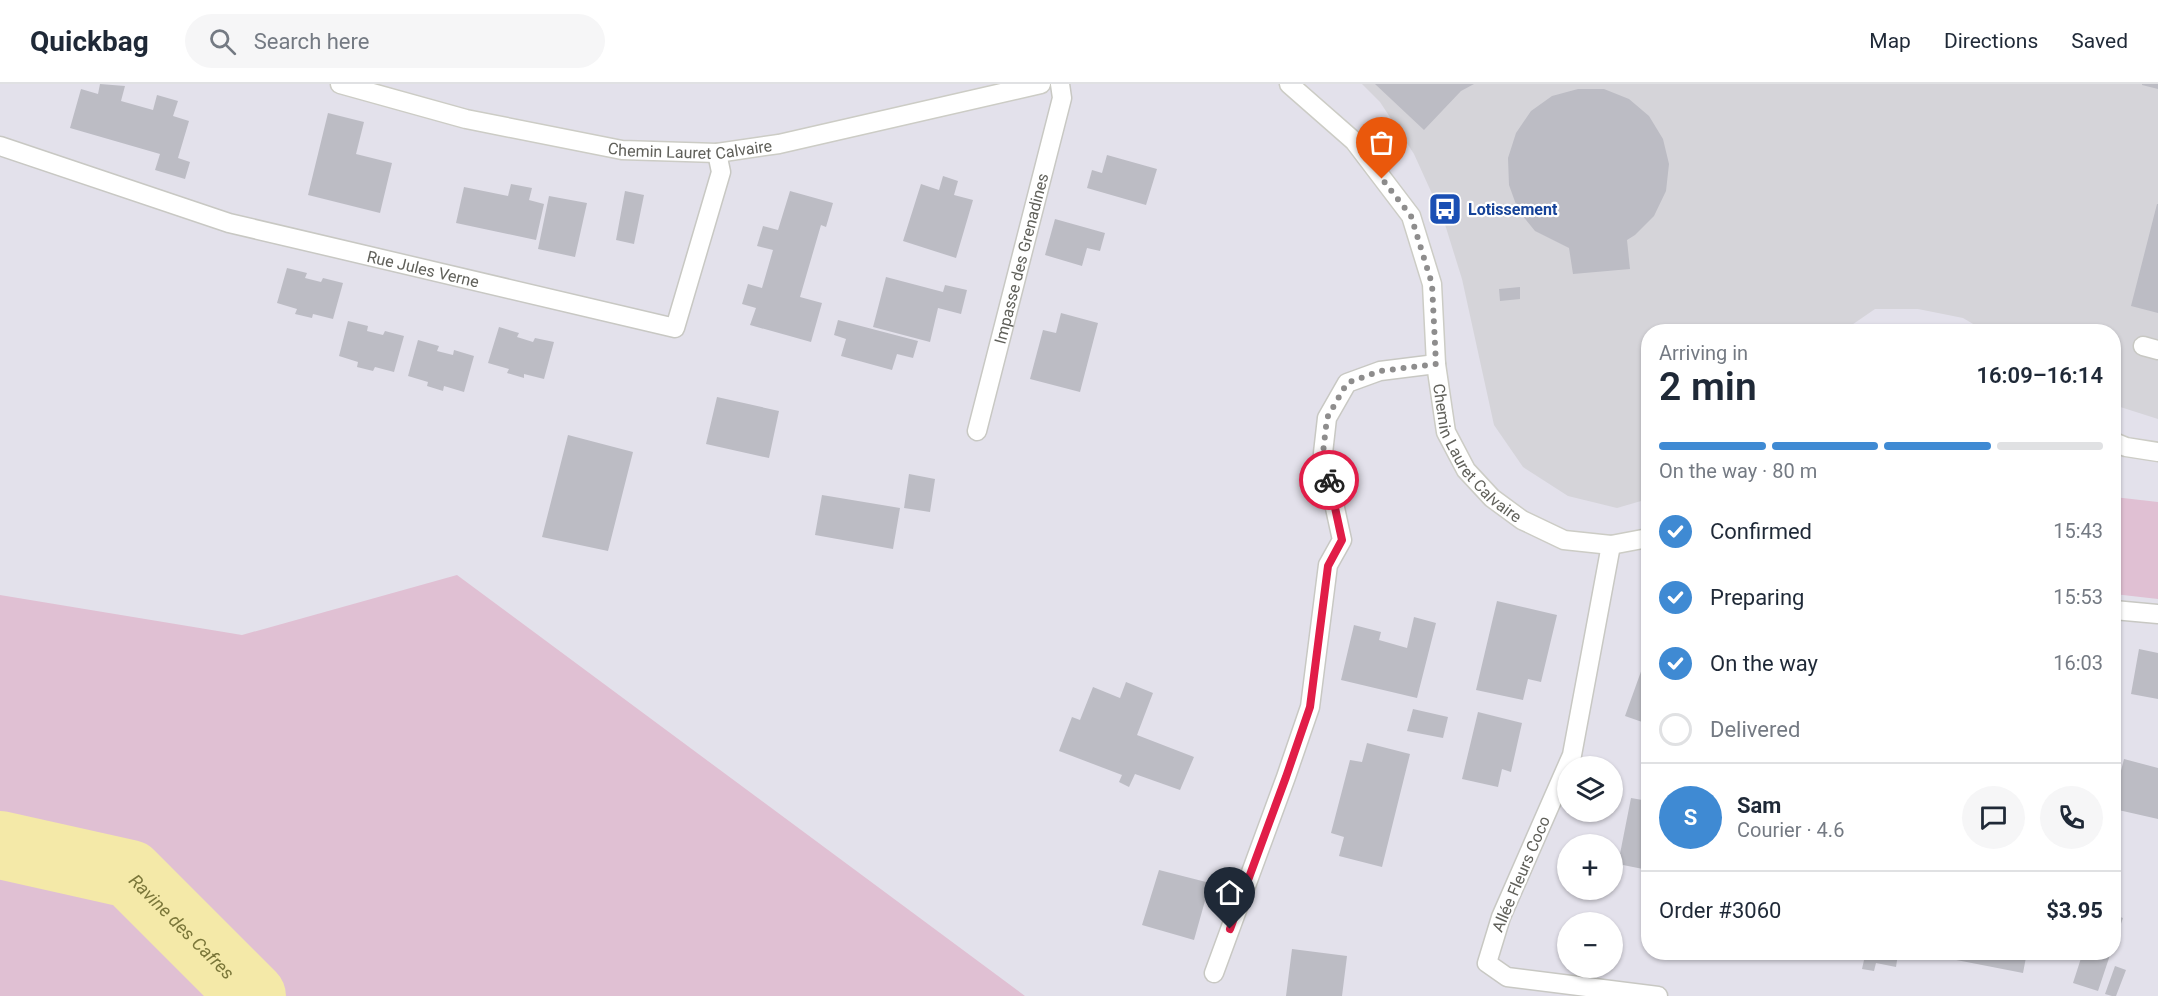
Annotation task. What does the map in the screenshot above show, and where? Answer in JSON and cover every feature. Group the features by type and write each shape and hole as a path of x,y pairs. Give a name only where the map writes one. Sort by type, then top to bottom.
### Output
{"main road":[{"name":"Chemin Lauret Calvaire","path":"340,84 466,119 622,150 717,153 779,144 1041,84"},
{"name":"Impasse des Grenadines","path":"977,430 1062,98 1060,84"},
{"name":"Chemin Lauret Calvaire","path":"1289,84 1354,141 1411,216 1432,284 1436,364 1446,432 1466,470 1492,498 1522,519 1564,540 1611,545 1641,539"},
{"name":"Rue Jules Verne","path":"0,146 229,223 675,327 721,172 717,153"},
{"path":"1214,973 1310,707 1328,566 1342,540 1323,453 1327,418 1347,383 1380,371 1436,364"},
{"path":"2121,445 2158,452"},
{"name":"Allée Fleurs Coco","path":"1611,545 1572,755 1501,917 1487,963 1507,977 1658,996"},
{"path":"2121,611 2158,614"}],"shaded area":[{"path":"1362,84 2158,84 2158,419 2121,407 2121,324 1973,324 1963,318 1918,309 1875,309 1853,324 1641,324 1641,501 1617,508 1568,496 1523,467 1494,425 1462,279 1443,218 1414,154 1380,102"},
{"path":"2121,498 2158,502 2158,599 2121,595"},
{"path":"457,575 1025,996 0,996 0,595 242,635"}],"building":[{"path":"100,84 125,86 121,101 153,110 157,95 178,101 173,116 189,121 178,158 190,162 185,179 155,170 160,154 70,128 81,89 98,94"},
{"path":"1375,84 1474,84 1461,91 1424,130"},
{"path":"2158,84 2158,89 2142,85"},
{"path":"1578,89 1604,89 1629,99 1649,116 1663,139 1669,164 1666,191 1654,216 1627,240 1630,269 1573,274 1569,248 1535,231 1518,210 1509,185 1508,158 1516,133 1531,111 1552,96"},
{"path":"328,113 364,122 356,154 392,163 380,213 308,195"},
{"path":"1107,155 1157,169 1146,205 1087,188 1092,170 1102,173"},
{"path":"943,176 958,181 954,195 973,200 956,258 903,241 921,184 939,190"},
{"path":"511,184 532,188 529,200 544,204 536,240 456,223 464,187 508,196"},
{"path":"625,191 644,195 634,244 616,240"},
{"path":"790,191 833,203 826,227 821,225 800,297 822,303 811,342 750,325 756,308 742,304 748,284 762,288 773,250 757,246 763,226 778,230"},
{"path":"549,196 587,203 575,257 538,249"},
{"path":"2158,204 2158,313 2131,306"},
{"path":"1055,219 1105,233 1100,251 1087,248 1082,266 1045,255"},
{"path":"287,268 307,273 305,278 321,282 323,278 343,283 333,319 313,314 312,318 295,314 297,309 277,303"},
{"path":"886,277 943,292 945,285 967,290 961,314 938,308 930,342 873,327"},
{"path":"1520,287 1520,299 1500,301 1499,289"},
{"path":"1061,313 1098,323 1080,392 1030,379 1043,330 1056,333"},
{"path":"838,320 918,341 913,358 897,354 892,370 841,356 846,339 834,335"},
{"path":"348,321 368,326 367,331 383,335 385,331 404,336 394,372 375,367 373,371 357,367 358,362 339,356"},
{"path":"499,327 519,333 517,337 533,342 535,338 554,342 544,379 524,374 524,378 507,373 509,369 488,363"},
{"path":"418,340 439,346 437,351 453,355 454,350 474,356 464,392 444,386 443,391 427,386 428,382 408,376"},
{"path":"717,397 779,411 769,458 706,444"},
{"path":"568,435 633,452 608,551 542,537"},
{"path":"909,474 935,479 930,512 904,508"},
{"path":"822,495 900,508 893,549 815,535"},
{"path":"1497,601 1557,615 1541,682 1528,679 1523,700 1476,690"},
{"path":"1414,617 1436,623 1417,698 1341,680 1354,625 1381,632 1379,640 1407,648"},
{"path":"2139,649 2158,653 2158,699 2131,694"},
{"path":"1641,671 1641,722 1625,716"},
{"path":"1126,682 1153,693 1137,735 1194,757 1180,790 1135,774 1129,787 1119,782 1122,775 1059,751 1072,717 1080,720 1093,687 1120,698"},
{"path":"1413,709 1448,717 1443,738 1407,731"},
{"path":"1478,712 1522,723 1511,772 1502,769 1498,787 1462,779"},
{"path":"1367,743 1410,754 1382,867 1339,856 1344,837 1331,833 1350,760 1362,762"},
{"path":"2124,759 2158,768 2158,819 2121,811 2121,771"},
{"path":"1631,798 1641,800 1641,869 1623,865 1623,839"},
{"path":"1159,870 1210,883 1194,940 1142,925"},
{"path":"1292,949 1347,956 1342,996 1286,996"},
{"path":"1864,960 1897,960 1896,967 1876,963 1874,971 1862,969"},
{"path":"1956,960 2025,960 2023,973"},
{"path":"2080,960 2108,960 2098,991 2073,983"},
{"path":"2115,966 2126,970 2116,996 2112,996 2105,994"}],"waterway":[{"name":"Ravine des Cafres","path":"0,845 130,874 252,996"}],"way so far":[{"path":"1329,480 1323,453 1327,418 1347,383 1380,371 1436,364 1432,284 1411,216 1382,179"}],"place":[{"name":"Lotissement","path":"1445,209"}],"route":[{"path":"1230,929 1310,707 1328,566 1342,540 1329,480"}]}
